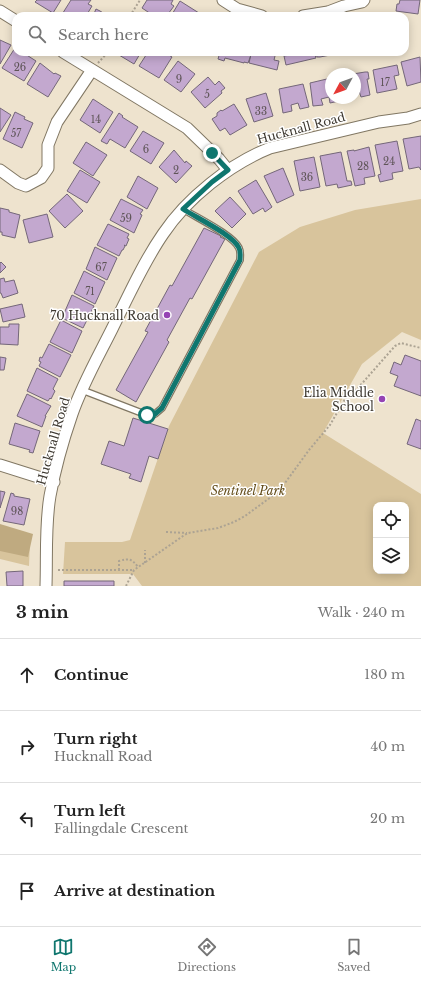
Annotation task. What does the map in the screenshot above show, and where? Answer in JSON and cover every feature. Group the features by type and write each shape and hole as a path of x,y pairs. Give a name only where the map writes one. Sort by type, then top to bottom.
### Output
{"street":[{"path":"223,0 237,9 248,12"},
{"path":"328,12 344,6 362,2 364,0"},
{"path":"0,11 12,19"},
{"path":"69,56 187,128 219,159 228,170"},
{"path":"0,170 18,183 26,186 41,178 48,168 48,145 57,122 92,70"},
{"name":"Hucknall Road","path":"46,586 48,508 72,414 82,390 147,259 164,233 183,209 212,182 228,170 253,155 270,148 379,122 408,118 421,114"},
{"path":"0,465 54,482"}],"lane":[{"path":"82,390 147,415 155,414 162,408 240,260 240,250 235,242 225,234 183,209"}],"path":[{"path":"132,12 140,0"},
{"path":"166,532 188,533 225,526 245,516 258,507 285,483 308,450 330,425 348,394 358,388 395,346 401,343 421,348"},
{"path":"126,586 134,570 188,533"},
{"path":"145,563 146,550"},
{"path":"119,570 119,561 127,559 134,561 138,567"},
{"path":"58,570 134,570"}],"green space":[{"name":"Sentinel Park","path":"421,199 421,340 402,332 362,364 323,433 421,494 421,586 142,586 133,574 63,574 65,542 122,542 130,540 169,426 259,252 300,227 355,210"},
{"path":"0,532 30,541 29,566 0,559"}],"shaded area":[{"path":"0,524 33,534 28,557 0,551"}],"building":[{"path":"37,0 61,0 54,12 35,2"},
{"path":"71,0 91,0 88,4 92,6 88,12 64,12"},
{"path":"147,0 173,0 171,4 174,6 170,12 148,12 142,8"},
{"path":"400,0 420,0 418,14 396,11 397,4 399,4"},
{"path":"180,1 197,12 173,12"},
{"path":"96,9 102,12 95,12"},
{"path":"0,40 11,45 0,64"},
{"path":"12,53 12,56 28,56 36,61 24,81 2,68"},
{"path":"121,56 139,56 134,64"},
{"path":"145,56 172,57 159,78 139,66"},
{"path":"219,56 251,56 248,63 225,58 224,61 218,59"},
{"path":"251,56 275,56 274,60 279,61 277,70 249,63"},
{"path":"284,56 315,56 316,58 286,65"},
{"path":"420,57 421,82 407,86 401,62"},
{"path":"178,61 195,74 181,92 164,80"},
{"path":"40,63 54,74 55,73 61,76 48,97 27,84"},
{"path":"397,65 399,75 394,76 397,89 377,93 373,70"},
{"path":"368,72 369,79 367,79 370,95 361,97 361,73"},
{"path":"208,77 215,85 219,81 225,88 221,91 222,93 205,108 191,92"},
{"path":"325,79 325,98 321,99 323,105 313,106 310,83"},
{"path":"303,84 309,107 300,109 298,103 291,105 292,111 283,113 279,89"},
{"path":"266,93 273,116 254,122 246,99"},
{"path":"93,99 113,112 100,133 80,120"},
{"path":"234,104 247,125 230,135 225,128 220,131 212,119 217,116 217,113 221,110 222,111"},
{"path":"0,108 11,115 0,132"},
{"path":"15,112 25,117 24,119 33,123 22,148 3,139"},
{"path":"119,113 123,116 122,117 138,127 125,148 110,139 107,144 101,141"},
{"path":"143,131 164,143 151,164 130,151"},
{"path":"421,136 421,170 419,167 409,169 403,139"},
{"path":"397,141 403,171 392,173 393,179 380,182 378,175 381,174 375,145"},
{"path":"86,142 107,155 93,176 73,163"},
{"path":"369,147 375,176 364,178 365,184 355,186 347,151 354,151"},
{"path":"174,150 185,163 186,161 192,166 176,183 159,167"},
{"path":"341,152 347,181 351,181 352,185 338,188 337,184 326,186 320,156"},
{"path":"314,157 320,187 300,191 294,161"},
{"path":"283,168 294,195 277,203 264,176"},
{"path":"80,170 100,182 87,203 67,191"},
{"path":"138,176 158,188 147,209 127,197"},
{"path":"256,180 272,207 265,212 263,208 253,214 238,191"},
{"path":"67,194 83,211 65,228 49,211"},
{"path":"230,197 246,214 232,228 215,211"},
{"path":"121,199 143,210 140,214 142,215 134,233 110,220"},
{"path":"0,208 20,215 15,238 2,235 2,232 0,232"},
{"path":"47,214 53,237 29,243 23,220"},
{"path":"108,224 129,234 127,238 129,239 126,246 124,245 125,246 119,256 97,245"},
{"name":"70 Hucknall Road","path":"204,228 225,239 192,299 190,298 167,340 169,342 136,402 116,390 148,332 145,331"},
{"path":"95,247 117,258 107,280 86,269"},
{"path":"1,262 6,267 0,273 0,263"},
{"path":"84,271 105,282 95,304 74,293"},
{"path":"4,278 5,282 14,280 18,293 3,298 0,293 0,279"},
{"path":"72,295 94,306 83,328 62,318"},
{"path":"22,304 25,317 3,322 0,309"},
{"path":"61,320 82,331 72,353 50,342"},
{"path":"9,324 19,324 18,345 0,344 0,327 9,327"},
{"path":"49,344 71,355 60,377 39,366 41,362 39,361 40,357 42,358"},
{"path":"405,355 421,361 421,396 394,386 398,376 390,373 394,362 401,365"},
{"path":"0,357 6,358 4,370 0,370"},
{"path":"37,368 58,379 53,389 55,391 51,399 50,398 48,401 27,391"},
{"path":"27,394 51,406 45,416 42,427 17,416"},
{"path":"133,418 168,429 158,459 149,456 141,482 129,478 131,474 101,464 109,441 124,446"},
{"path":"416,419 421,421 421,449 407,444"},
{"path":"15,423 40,431 33,453 29,452 30,450 9,444"},
{"path":"0,491 5,492 0,508"},
{"path":"11,493 14,494 14,496 30,499 24,525 3,521"},
{"path":"23,571 23,586 7,586 6,572"},
{"path":"64,581 114,581 114,586 64,586"}],"place":[{"name":"70 Hucknall Road","path":"167,315"},
{"name":"Elia Middle School","path":"382,399"}],"route":[{"path":"147,415 155,414 162,408 240,260 240,250 235,242 225,234 183,209 212,182 228,170 212,153"}]}
